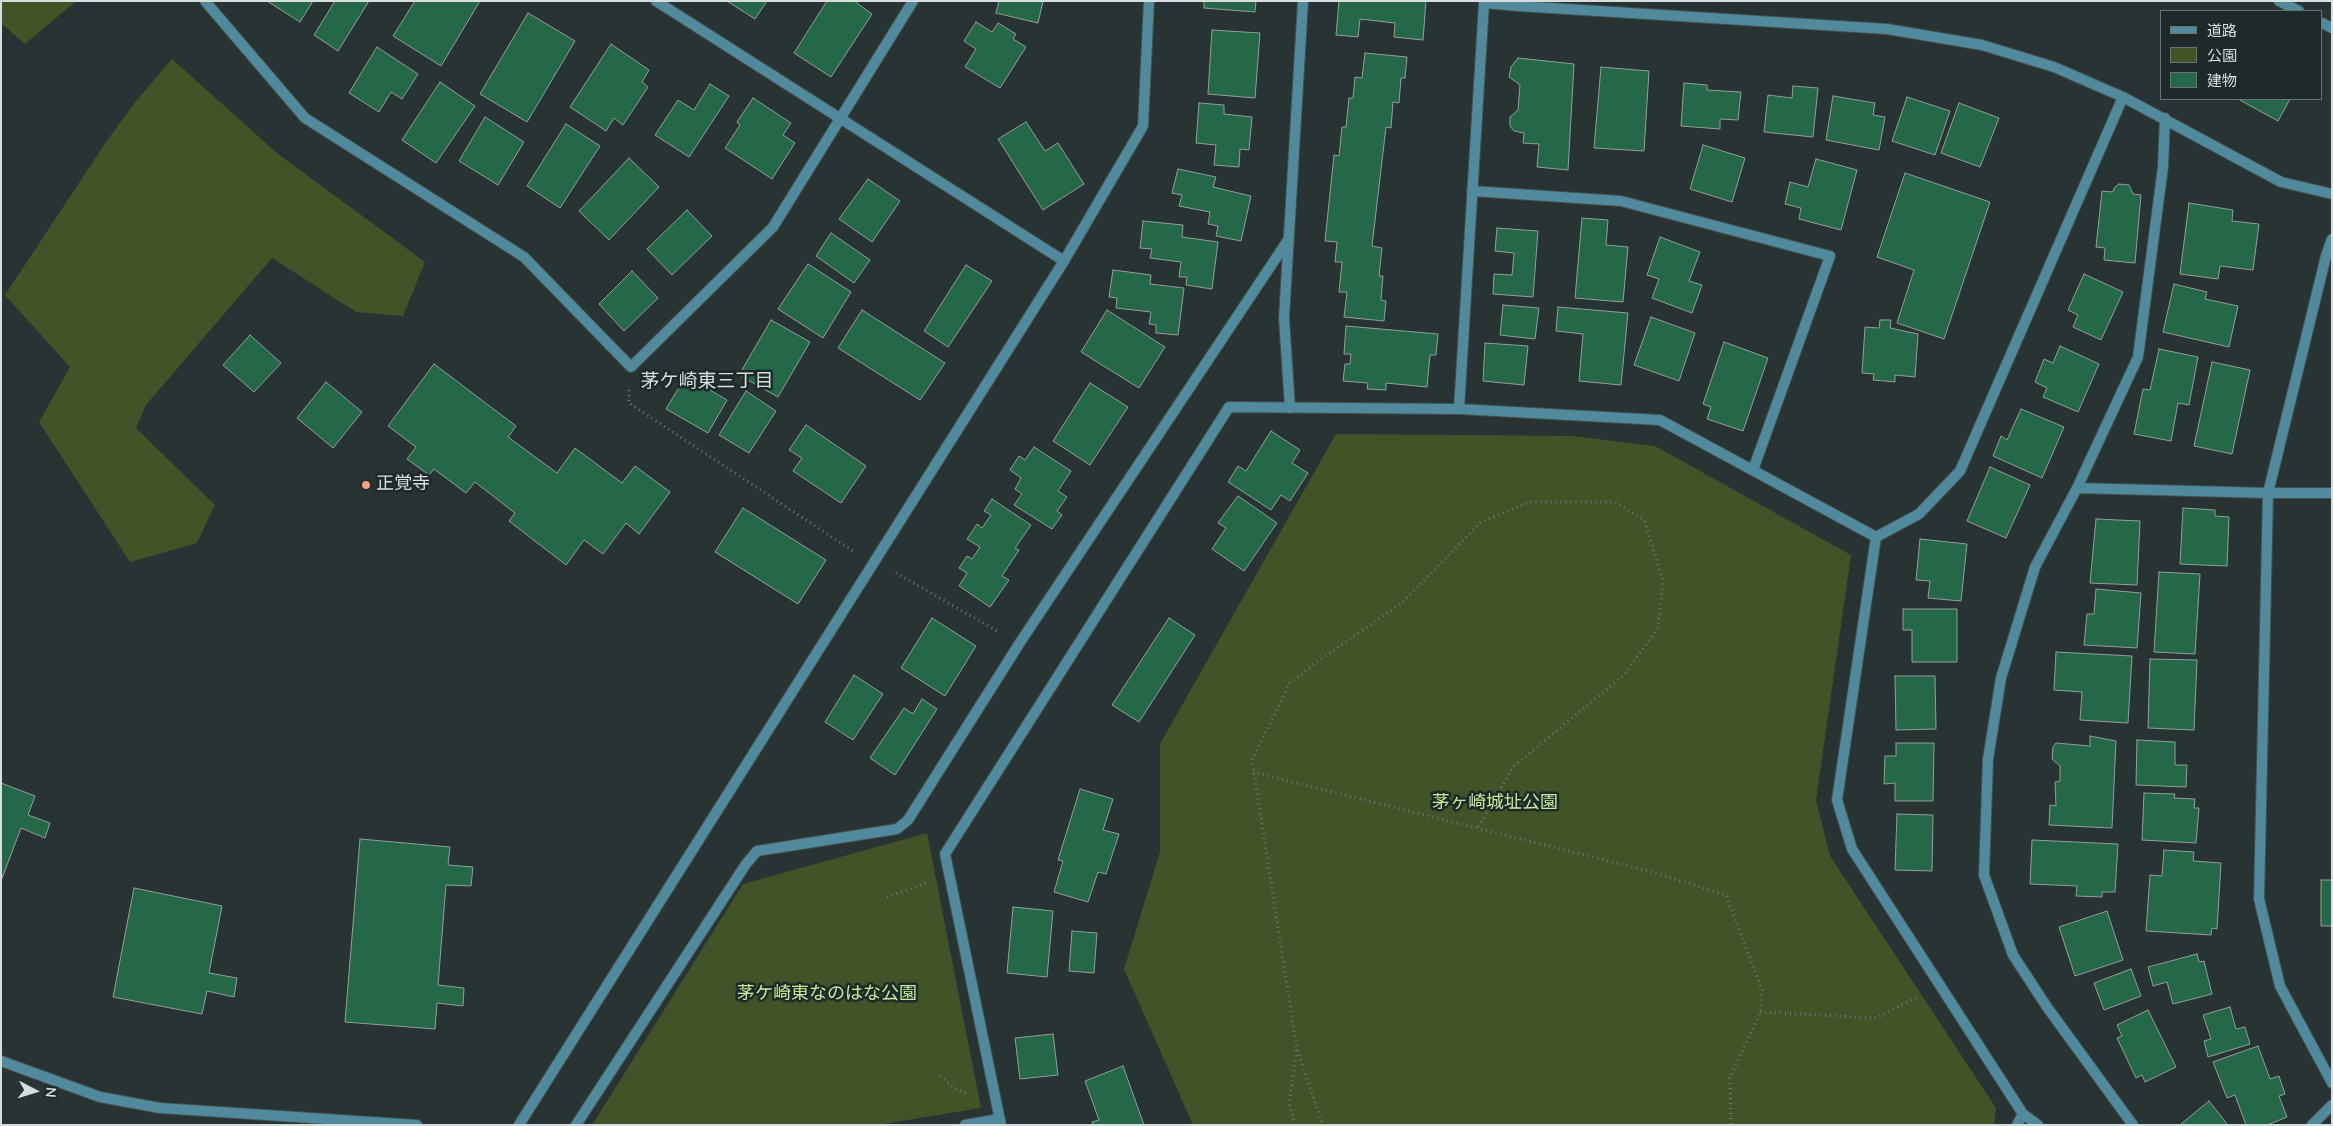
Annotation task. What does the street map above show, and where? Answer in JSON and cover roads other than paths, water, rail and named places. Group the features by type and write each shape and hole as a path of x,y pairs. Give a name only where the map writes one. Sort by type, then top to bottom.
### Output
{"street":[{"path":"204,1 305,118 524,256 630,367 773,226 914,1"},
{"path":"656,1 1064,261"},
{"path":"520,1125 1064,261 1143,126 1149,1"},
{"path":"1290,408 1284,318 1303,1"},
{"path":"2279,1 2296,10"},
{"path":"1459,409 1484,2 1887,29 1982,45 2054,67 2123,97 2281,182 2332,194"},
{"path":"1876,537 1919,514 1960,471 2123,97"},
{"path":"2133,1125 2047,1007 2013,955 1984,875 1988,760 2001,678 2035,567 2077,488 2138,357 2163,167 2165,118"},
{"path":"1472,191 1621,201 1830,256 1753,470"},
{"path":"2332,239 2326,256 2268,494 2259,899 2280,986 2332,1083"},
{"path":"576,1125 746,864 757,851 897,829 908,820 1019,644 1288,240"},
{"path":"964,1125 1000,1122 945,854 1229,407 1459,409 1660,420 1876,537"},
{"path":"2077,488 2268,494 2332,493"},
{"path":"1876,537 1837,800 1852,848 2022,1114 2038,1125"},
{"path":"1,1061 100,1097 160,1108 417,1125"},
{"path":"2312,1125 2332,1105"},
{"path":"2017,1125 2022,1114"}],"place":[{"name":"正覚寺","path":"366,485"}],"district":[{"name":"茅ケ崎東三丁目","path":"707,382"}],"park label":[{"name":"茅ヶ崎城址公園","path":"1495,804"},
{"name":"茅ケ崎東なのはな公園","path":"827,995"}]}
